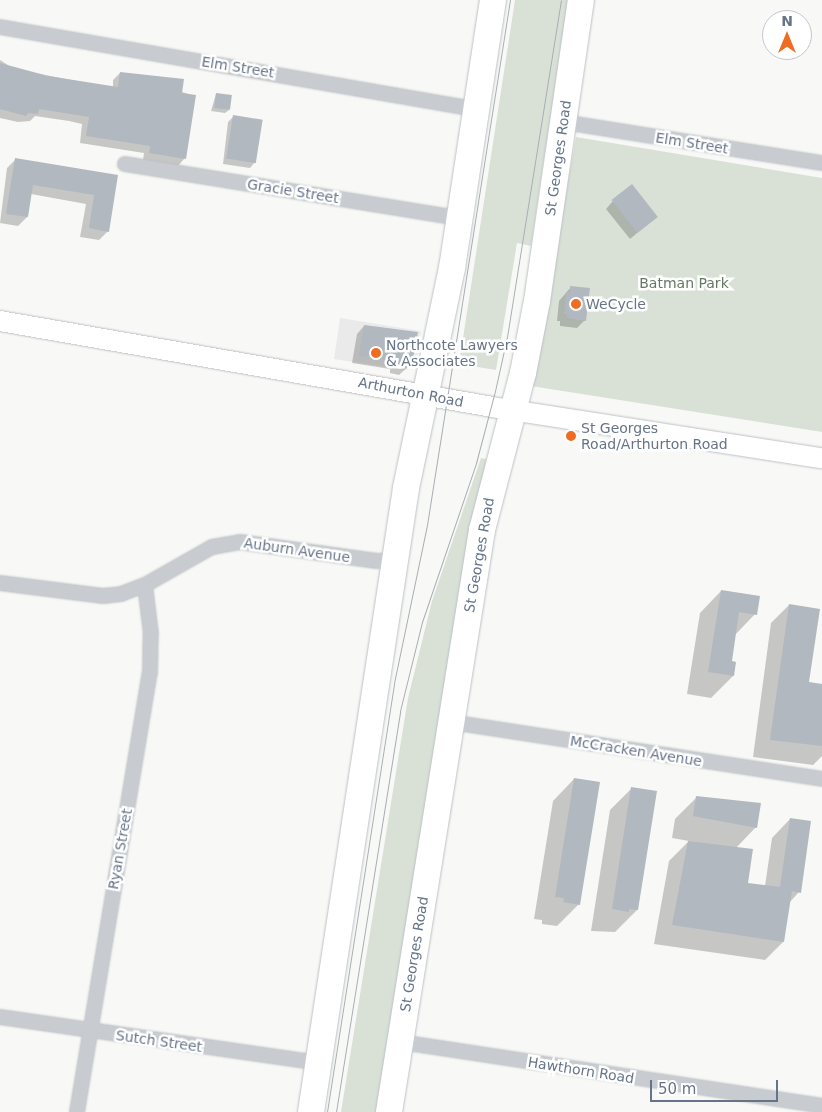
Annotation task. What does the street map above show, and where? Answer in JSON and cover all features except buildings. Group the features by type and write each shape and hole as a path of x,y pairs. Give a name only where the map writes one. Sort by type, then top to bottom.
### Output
{"highway":[{"path":"311,1112 398,560 406,488 460,218 493,0"},
{"name":"St Georges Road","path":"389,1112 450,722 488,502 534,317 581,0"}],"street":[{"name":"Elm Street","path":"0,27 477,108"},
{"name":"Elm Street","path":"563,122 822,163"},
{"name":"Gracie Street","path":"125,164 460,218"},
{"name":"Arthurton Road","path":"0,321 512,410 822,458"},
{"name":"Auburn Avenue","path":"0,583 103,596 145,585 212,547 240,542 377,561 398,560"},
{"name":"Ryan Street","path":"77,1112 150,673 151,634 145,585"},
{"name":"McCracken Avenue","path":"450,722 822,779"},
{"name":"Sutch Street","path":"0,1017 319,1062"},
{"name":"Hawthorn Road","path":"400,1042 822,1106"}],"shaded area":[{"path":"340,318 421,331 416,364 406,370 334,359"}],"green space":[{"path":"515,0 570,0 555,120 545,152 531,246 517,243 496,370 459,364"},
{"name":"Batman Park","path":"576,137 822,178 822,432 531,386"},
{"path":"481,458 486,459 381,1112 341,1112 408,698 432,601"}],"tram line":[{"path":"327,1112 394,683 427,525 510,0"},
{"path":"336,1112 400,711 422,622 476,463 495,391 507,337 561,0"}],"place":[{"name":"WeCycle","path":"576,304"},
{"name":"Northcote Lawyers & Associates","path":"376,353"},
{"name":"St Georges Road/Arthurton Road","path":"571,436"}]}
